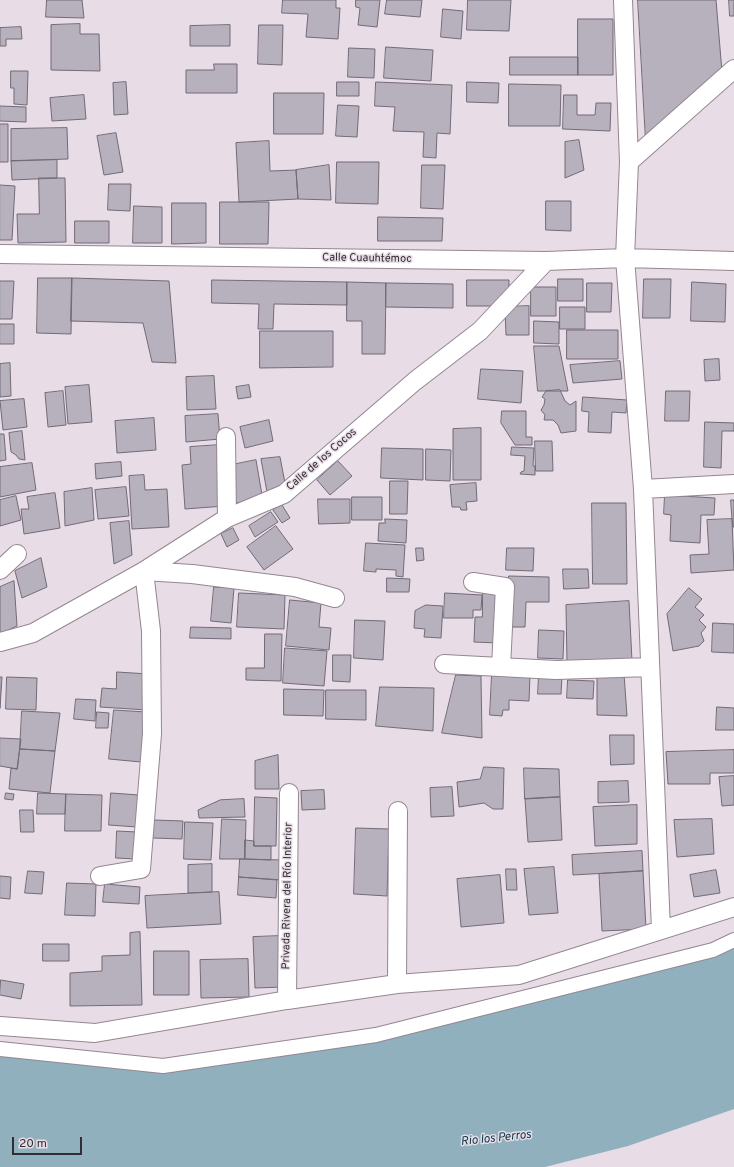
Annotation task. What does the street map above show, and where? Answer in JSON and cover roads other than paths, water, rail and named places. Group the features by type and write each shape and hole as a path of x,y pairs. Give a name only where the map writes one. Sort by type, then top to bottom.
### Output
{"street":[{"path":"623,0 629,162 625,258 643,489 661,930"},
{"path":"629,162 734,69"},
{"name":"Calle Cuauhtémoc","path":"0,254 546,261 625,258 734,261"},
{"name":"Calle de los Cocos","path":"0,642 33,633 144,571 227,518 284,494 415,382 480,330 546,261"},
{"path":"226,437 227,518"},
{"path":"643,489 734,484"},
{"path":"0,570 18,554"},
{"path":"100,876 141,869 152,734 151,631 144,571 192,574 295,587 335,598"},
{"path":"473,582 505,587 501,667"},
{"path":"444,664 556,670 650,668"},
{"name":"Privada Rivera del Río Interior","path":"287,1000 289,793"},
{"path":"398,812 398,984"},
{"path":"0,1026 95,1033 287,1000 398,984 519,975 734,907"},
{"path":"0,1049 163,1066 376,1035 713,950 734,940"}],"water":[{"name":"Rio los Perros","path":"734,941 734,1109 628,1146 545,1167 0,1167 0,1049 163,1066 376,1035"}]}
